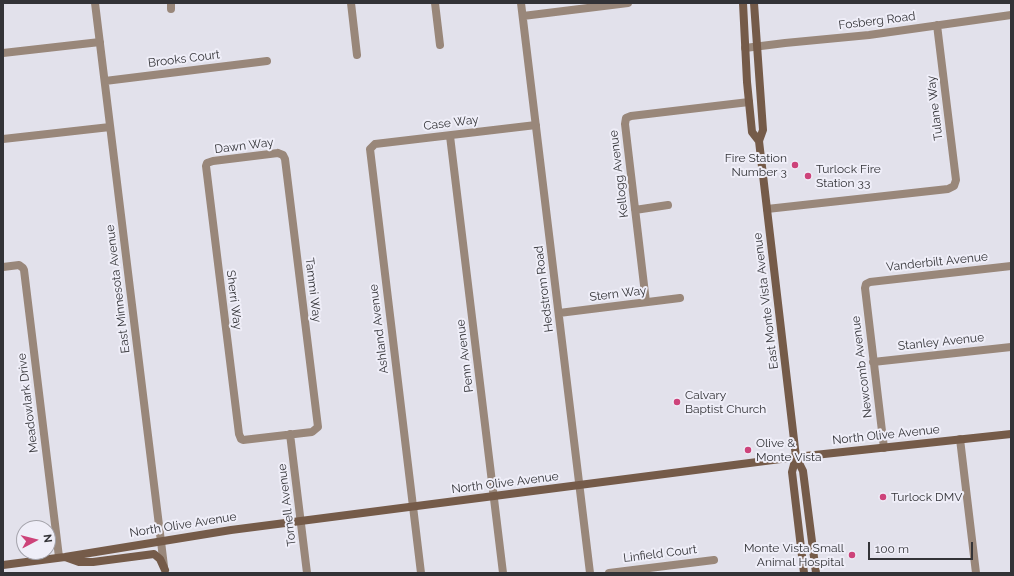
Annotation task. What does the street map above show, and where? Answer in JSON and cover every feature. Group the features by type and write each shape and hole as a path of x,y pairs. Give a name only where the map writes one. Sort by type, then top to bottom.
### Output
{"street":[{"name":"East Minnesota Avenue","path":"95,3 165,571"},
{"path":"351,3 357,55"},
{"path":"435,3 440,45"},
{"name":"Hedstrom Road","path":"521,3 590,573"},
{"path":"523,16 628,3"},
{"name":"East Monte Vista Avenue","path":"743,3 752,132 759,141"},
{"name":"East Monte Vista Avenue","path":"754,3 763,130 759,141 796,457 803,471 816,573"},
{"name":"Fosberg Road","path":"745,48 869,35 1011,15"},
{"name":"Tulane Way","path":"767,209 948,189 954,186 956,180 937,26"},
{"path":"3,53 100,42"},
{"name":"Brooks Court","path":"105,81 267,61"},
{"name":"Kellogg Avenue","path":"646,302 625,124 626,118 631,116 749,102"},
{"name":"Case Way","path":"371,148 375,144 536,125"},
{"path":"3,140 110,127"},
{"name":"Penn Avenue","path":"450,136 503,573"},
{"name":"Ashland Avenue","path":"371,148 370,154 420,573"},
{"name":"Dawn Way","path":"207,163 212,161 278,153 283,155"},
{"name":"Tammi Way","path":"283,155 285,159 318,424 316,429 312,432 290,434"},
{"name":"Sherri Way","path":"207,163 206,168 239,434 241,439 246,440 290,434"},
{"path":"635,210 668,205"},
{"name":"Meadowlark Drive","path":"3,266 19,265 24,270 62,557"},
{"name":"Vanderbilt Avenue","path":"866,284 870,282 1011,266"},
{"name":"Newcomb Avenue","path":"866,284 865,288 873,362 884,448"},
{"name":"Stern Way","path":"559,313 680,298"},
{"name":"Stanley Avenue","path":"873,362 1011,347"},
{"name":"Tornell Avenue","path":"290,434 307,573"},
{"name":"North Olive Avenue","path":"3,565 300,521 796,457 1011,434"},
{"path":"960,440 976,573"},
{"name":"East Monte Vista Avenue","path":"796,457 792,472 804,573"},
{"path":"62,557 79,562 93,562 154,554 160,559 165,571"},
{"name":"Linfield Court","path":"609,573 714,560"}],"place":[{"name":"Fire Station Number 3","path":"795,165"},
{"name":"Turlock Fire Station 33","path":"808,176"},
{"name":"Calvary Baptist Church","path":"677,402"},
{"name":"Olive & Monte Vista","path":"748,450"},
{"name":"Turlock DMV","path":"883,497"},
{"name":"Monte Vista Small Animal Hospital","path":"852,555"}]}
